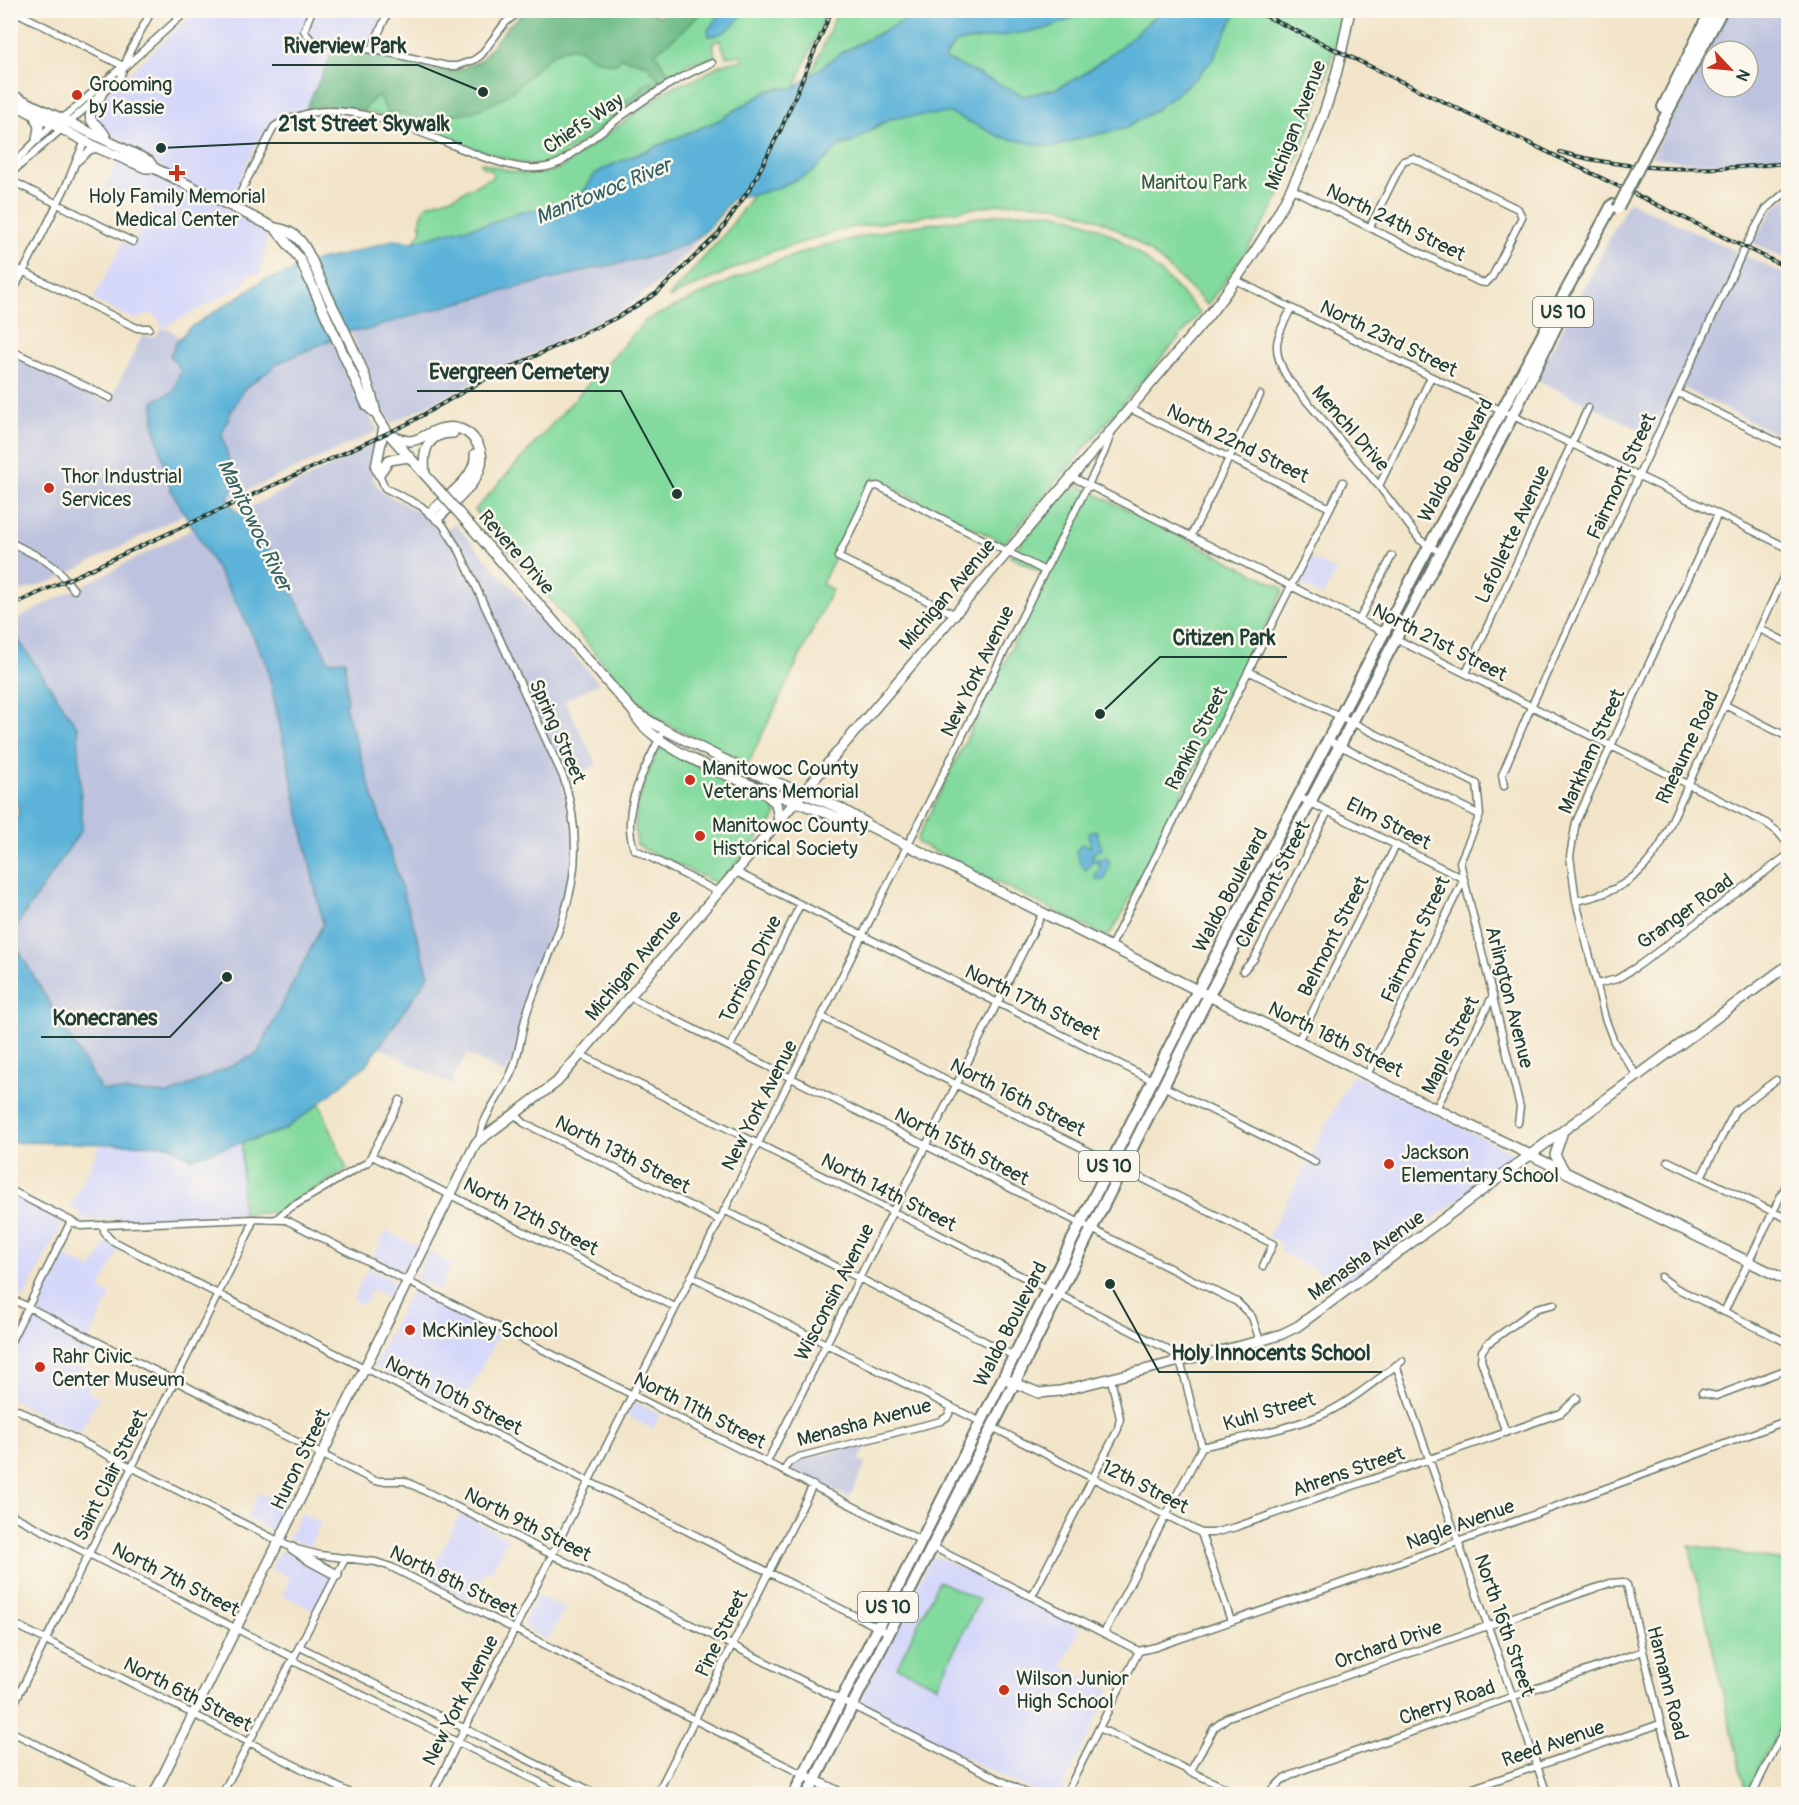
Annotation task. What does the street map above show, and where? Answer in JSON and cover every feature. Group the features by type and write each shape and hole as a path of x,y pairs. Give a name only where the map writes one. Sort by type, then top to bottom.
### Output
{"main road":[{"name":"Michigan Avenue","path":"479,1140 557,1082 581,1055 802,792 1131,409 1236,280 1271,228 1292,189 1313,140 1333,84 1350,10"},
{"name":"Waldo Boulevard","path":"794,1794 1047,1290 1122,1167 1339,745 1512,417 1711,10"},
{"name":"Waldo Boulevard","path":"1646,145 1722,10"},
{"path":"10,94 62,124 85,142 146,168 154,168 233,207"},
{"path":"101,95 90,117 94,125 104,133 103,139"},
{"path":"10,102 34,114 103,139 149,161 154,168"},
{"path":"34,114 39,127 37,139"},
{"path":"85,142 103,139"},
{"name":"Revere Drive","path":"233,207 275,228 308,264 342,337 367,406 376,414 384,427 633,711 663,729"},
{"name":"Waldo Boulevard","path":"808,1794 1058,1296 1111,1162 1152,1080 1429,546 1501,411 1615,207"},
{"path":"379,474 376,467 384,427"},
{"path":"392,436 412,440 439,429 454,428 469,434 480,448 482,458 478,475 433,516"},
{"path":"425,475 423,461 426,447 436,437 453,433 463,436 470,442 476,458 471,473 433,516"},
{"path":"379,474 389,460 409,457"},
{"name":"Revere Drive","path":"633,711 637,722 658,740"},
{"name":"North 18th Street","path":"663,729 741,768 840,808 869,826"},
{"name":"North 18th Street","path":"658,740 722,773 756,787 854,823 869,826 1111,945 1298,1041 1788,1281"},
{"path":"756,787 776,803 779,820"},
{"name":"Menasha Avenue","path":"1003,1378 1034,1392 1045,1393 1111,1379 1260,1341 1298,1326 1788,965"},
{"path":"1563,1132 1555,1155 1566,1172"},
{"name":"Huron Street","path":"154,1794 479,1140"},
{"path":"292,1548 337,1575"},
{"name":"North 8th Street","path":"804,1775 842,1794"}],"street":[{"path":"12,10 125,67"},
{"path":"10,167 37,139 62,124 101,95 121,76 130,51 152,10"},
{"path":"312,10 304,29 310,40 316,43 371,50 447,66 457,66 481,55 510,13 521,10"},
{"path":"371,50 389,10"},
{"path":"10,174 117,71 125,67 184,12"},
{"name":"Chiefs Way","path":"233,207 274,128 280,123 308,113 324,110 355,113 381,120 501,163 542,168 561,162 670,84 712,63"},
{"path":"10,297 58,203 85,142"},
{"path":"77,162 88,152 98,148"},
{"name":"North 24th Street","path":"1292,189 1479,282 1486,283 1492,277 1522,217 1518,209 1413,158 1403,160 1370,227"},
{"path":"10,180 133,242"},
{"name":"Fairmont Street","path":"1504,786 1502,775 1532,707 1757,224 1771,204 1788,190"},
{"path":"10,265 137,328 149,328"},
{"name":"North 23rd Street","path":"1236,280 1512,417 1639,475 1788,548"},
{"name":"Menchl Drive","path":"1291,309 1279,333 1276,348 1278,363 1288,379 1379,486 1420,540 1440,552"},
{"path":"10,350 110,398"},
{"path":"1379,486 1431,377"},
{"path":"1678,393 1788,447"},
{"path":"1191,536 1260,395"},
{"name":"Lafollette Avenue","path":"1466,673 1588,408"},
{"name":"North 22nd Street","path":"1131,409 1330,508"},
{"name":"New York Avenue","path":"432,1794 1104,453 1113,429"},
{"name":"Spring Street","path":"379,474 385,488 417,504 448,531 460,552 564,779 571,802 576,858 566,913 528,1007 514,1067 481,1124 479,1140"},
{"name":"North 21st Street","path":"1072,477 1766,823 1788,844"},
{"name":"Rankin Street","path":"1111,945 1343,482"},
{"path":"954,614 838,557 872,487 878,486 1045,571"},
{"name":"Markham Street","path":"1638,1077 1614,1042 1605,1018 1576,901 1570,856 1572,840 1576,822 1718,514"},
{"path":"10,542 44,559 59,571 74,590"},
{"path":"1359,620 1392,556"},
{"name":"Rheaume Road","path":"1576,901 1618,888 1641,872 1661,844 1788,567"},
{"path":"1760,629 1788,643"},
{"path":"1248,671 1477,784 1480,814"},
{"path":"1725,705 1788,737"},
{"path":"663,729 631,802 630,837 634,849 718,891"},
{"path":"1328,740 1480,814"},
{"name":"Elm Street","path":"1299,797 1464,879"},
{"name":"Clermont Street","path":"1242,971 1254,959 1328,811"},
{"name":"Fairmont Street","path":"1367,1075 1464,879 1460,857 1480,814"},
{"name":"Belmont Street","path":"1298,1041 1396,845"},
{"name":"Granger Road","path":"1597,984 1617,979 1638,966 1788,855"},
{"name":"North 17th Street","path":"736,872 1316,1162"},
{"name":"Arlington Avenue","path":"1464,879 1520,1107 1518,1124"},
{"name":"Torrison Drive","path":"730,1047 800,905"},
{"name":"Wisconsin Avenue","path":"766,1462 1043,912"},
{"name":"Maple Street","path":"1436,1109 1493,995"},
{"name":"North 15th Street","path":"630,998 1237,1302 1252,1317 1260,1341"},
{"name":"North 16th Street","path":"822,1017 1274,1244 1263,1266"},
{"name":"North 14th Street","path":"581,1055 1168,1350 1180,1361"},
{"path":"1701,1177 1735,1111 1776,1080"},
{"path":"276,1219 288,1209 368,1162 400,1100"},
{"name":"North 13th Street","path":"514,1113 524,1123 719,1220"},
{"name":"North 12th Street","path":"372,1156 675,1307"},
{"path":"1668,1161 1788,1219"},
{"path":"1724,1312 1788,1181"},
{"path":"10,1190 81,1226 104,1226"},
{"path":"724,1210 1014,1356"},
{"name":"North 11th Street","path":"104,1226 253,1219 286,1220 1139,1651"},
{"name":"Saint Clair Street","path":"10,1712 176,1381 250,1230 253,1219"},
{"path":"10,1344 71,1221"},
{"name":"North 10th Street","path":"104,1226 104,1232 111,1240 889,1633"},
{"path":"691,1276 981,1422"},
{"path":"1661,1277 1676,1288 1788,1343"},
{"name":"North 9th Street","path":"10,1298 375,1481 405,1481 1028,1794"},
{"path":"1506,1433 1481,1360 1482,1351 1487,1344 1537,1308 1554,1304"},
{"path":"1104,1634 1202,1447 1180,1361"},
{"name":"North 16th Street","path":"1399,1363 1429,1460 1547,1794"},
{"name":"Kuhl Street","path":"1202,1447 1293,1424 1325,1413 1339,1406 1399,1363"},
{"path":"1702,1393 1716,1396 1788,1369"},
{"path":"1032,1596 1115,1439 1120,1418 1111,1379"},
{"name":"Ahrens Street","path":"1201,1533 1236,1527 1506,1433 1561,1413 1577,1398"},
{"name":"North 8th Street","path":"10,1406 292,1548 320,1556 376,1562 391,1567 804,1775"},
{"name":"Menasha Avenue","path":"784,1471 789,1462 799,1457 941,1421 948,1416 952,1407"},
{"name":"Nagle Avenue","path":"1139,1651 1458,1542 1658,1470 1788,1420"},
{"name":"12th Street","path":"992,1427 1201,1533 1231,1621"},
{"name":"Pine Street","path":"657,1794 813,1485"},
{"name":"North 7th Street","path":"10,1514 563,1794"},
{"path":"222,1794 345,1559"},
{"name":"Orchard Drive","path":"1190,1772 1214,1728 1228,1717 1610,1583 1623,1582"},
{"name":"Hamann Road","path":"1623,1582 1627,1585 1678,1794"},
{"name":"North 6th Street","path":"10,1623 352,1794"},
{"path":"300,1647 597,1794"},
{"path":"1066,1794 1139,1651"},
{"name":"Cherry Road","path":"1268,1794 1282,1780 1300,1771 1643,1651"},
{"path":"1752,1794 1788,1722"},
{"name":"Reed Avenue","path":"1456,1794 1660,1724"},
{"path":"1099,1728 1238,1794"},
{"path":"10,1731 136,1794"}],"shaded area":[{"name":"Holy Family Memorial Medical Center","path":"196,11 385,11 369,45 338,42 306,108 269,125 264,135 260,137 225,209 268,231 261,274 249,274 244,285 161,329 160,320 152,314 146,314 137,319 130,318 93,300 123,242 132,245 152,208 105,186 126,143 98,126 94,121 97,103"},
{"path":"1727,11 1788,11 1788,156 1743,162 1695,163 1651,157 1700,63 1700,99 1760,99 1760,39 1712,39"},
{"path":"1788,196 1788,260 1753,243 1774,208"},
{"path":"1629,201 1788,276 1788,440 1675,384 1651,435 1536,379"},
{"path":"702,235 663,278 627,307 390,424 370,383 351,331 364,331 458,302 670,250"},
{"path":"161,329 169,329 180,338 170,356 182,370 174,392 154,402 154,426 171,490 184,514 56,580 11,594 10,353 109,403 142,336 154,337"},
{"path":"332,339 352,387 378,431 229,499 233,487 222,434 243,390 279,363"},
{"path":"378,442 373,479 382,492 419,512 443,534 454,523 599,683 565,701 597,764 562,785 573,841 568,888 557,929 525,1007 512,1062 505,1074 467,1054 451,1085 379,1047 429,975 344,702 346,702 344,660 329,661 247,509"},
{"path":"193,529 241,611 267,666 323,923 257,1055 170,1094 101,1090 11,936 82,829 78,728 11,629 11,622"},
{"path":"1309,558 1336,570 1323,596 1297,583"},
{"path":"1353,1074 1511,1152 1516,1157 1345,1285 1280,1252 1278,1241 1268,1237"},
{"path":"242,1143 242,1214 86,1220 80,1216 81,1212 70,1207 101,1144 170,1145 191,1158"},
{"path":"11,1196 60,1220 62,1224 24,1298 11,1292 11,1281 15,1272 11,1270 13,1246 10,1244"},
{"path":"386,1231 419,1247 404,1272 373,1258"},
{"path":"106,1242 119,1249 100,1289 111,1295 88,1341 94,1345 80,1372 93,1379 87,1391 99,1397 79,1434 11,1399 10,1354 60,1254 92,1269"},
{"path":"428,1252 452,1264 439,1291 416,1278"},
{"path":"368,1267 398,1284 391,1298 372,1289 364,1305 353,1300"},
{"path":"411,1290 499,1333 460,1410 373,1366"},
{"path":"636,1403 660,1414 653,1429 627,1416 632,1405"},
{"path":"868,1443 859,1460 866,1463 849,1498 795,1471 791,1466 793,1462"},
{"path":"259,1492 288,1506 274,1532 246,1518"},
{"path":"301,1513 321,1523 309,1546 288,1539"},
{"path":"460,1514 508,1538 491,1572 485,1570 470,1601 427,1579"},
{"path":"280,1551 329,1573 331,1576 313,1610 282,1595 290,1578 271,1568"},
{"path":"936,1556 1081,1628 1062,1666 1111,1690 1060,1794 1038,1794 860,1705 859,1702 931,1558"},
{"path":"537,1595 565,1609 548,1640 522,1626"}],"green space":[{"path":"664,10 827,11 794,89 779,88 768,91 719,120 605,168 595,174 581,196 548,210 521,211 492,223 413,242 421,232 420,223 427,205 455,196 494,176 491,170 481,166 481,162 529,174 559,169 669,89 696,79 721,64 741,61 743,55 726,57 720,40 713,43 715,59 686,65 677,75 559,158 543,165 519,163 372,113 347,107 323,106 306,109 334,50 389,58 431,70 456,71 480,61 509,25 528,11 647,11 660,17"},
{"path":"528,11 647,11 660,17 664,11 702,11 685,29 655,53 672,78 633,106 625,101 636,94 644,84 658,80 648,65 621,58 616,63 609,64 572,48 552,55 501,99 468,113 452,115 435,126 425,125 404,114 388,114 379,96 374,98 363,111 323,106 306,109 334,50 389,58 431,70 456,71 480,61 509,25"},
{"path":"838,11 918,11 841,53 809,79"},
{"path":"1090,11 1161,11 1129,40 1081,76 1055,89 1024,96 944,59 955,43 1046,29"},
{"name":"Manitou Park","path":"1237,11 1343,11 1320,98 1287,181 1250,245 1207,305 1152,254 1112,226 1067,208 1025,203 999,204 849,228 770,252 668,298 728,230 753,195 777,188 811,173 839,146 849,144 889,119 931,113 951,113 1001,137 1056,147 1076,139 1126,128 1172,98 1195,79 1212,60"},
{"path":"1047,212 1071,217 1093,226 1132,248 1166,278 1200,313 1004,543 873,478 822,584 832,590 748,764 663,722 626,690 475,510 646,320 760,267 822,246 898,228 1010,213"},
{"path":"1072,484 1281,587 1283,591 1119,920 1109,935 1105,936 918,843 917,839 1047,576 1010,556"},
{"path":"663,748 772,802 776,815 774,819 719,884 637,844 635,820 640,796 657,752"},
{"path":"320,1103 347,1170 276,1212 242,1214 242,1143 284,1130"},
{"path":"1689,1545 1788,1562 1788,1710 1746,1794"},
{"path":"939,1581 979,1600 937,1686 897,1667"}],"water":[{"path":"722,11 745,11 725,31 709,36 708,30"},
{"name":"Manitowoc River","path":"918,11 1090,11 1046,29 955,43 944,58 1024,96 1055,89 1081,76 1129,40 1161,11 1237,11 1212,60 1195,79 1153,112 1126,128 1076,139 1056,147 1001,137 951,113 893,118 853,142 841,144 811,173 777,188 753,195 735,196 707,230 675,249 472,299 364,331 353,330 279,363 243,390 222,434 233,477 233,487 228,497 237,513 247,509 329,661 345,660 347,702 344,703 429,975 368,1063 284,1130 191,1158 170,1145 11,1142 10,936 101,1090 170,1094 257,1054 323,924 267,666 241,611 171,490 154,426 154,401 174,391 181,370 170,356 176,343 188,329 264,280 319,260 393,240 413,242 492,223 521,211 547,210 581,196 595,174 605,168 719,120 768,91 794,88 841,53"},
{"path":"11,629 78,728 82,829 11,934 11,821 18,815 18,806 10,794"},
{"path":"1096,830 1102,849 1093,853 1092,856 1100,860 1106,857 1110,862 1105,879 1100,881 1095,876 1100,869 1100,863 1092,861 1086,870 1076,852 1082,844 1091,847 1088,833"}],"railway":[{"path":"10,606 407,424 482,381 620,316 657,293 719,233 751,187 781,129 832,10"},
{"path":"1253,10 1788,268"},
{"path":"1560,152 1617,164 1645,167 1702,169 1788,163"}],"place":[{"name":"Riverview Park","path":"483,92"},
{"name":"Grooming by Kassie","path":"77,95"},
{"name":"21st Street Skywalk","path":"161,148"},
{"name":"Holy Family Memorial Medical Center","path":"177,173"},
{"name":"Thor Industrial Services","path":"49,488"},
{"name":"Evergreen Cemetery","path":"677,494"},
{"name":"Citizen Park","path":"1100,714"},
{"name":"Manitowoc County Veterans Memorial","path":"690,780"},
{"name":"Manitowoc County Historical Society","path":"700,836"},
{"name":"Konecranes","path":"227,977"},
{"name":"Jackson Elementary School","path":"1389,1164"},
{"name":"Holy Innocents School","path":"1110,1284"},
{"name":"McKinley School","path":"410,1330"},
{"name":"Rahr Civic Center Museum","path":"40,1367"},
{"name":"Wilson Junior High School","path":"1004,1690"}]}
